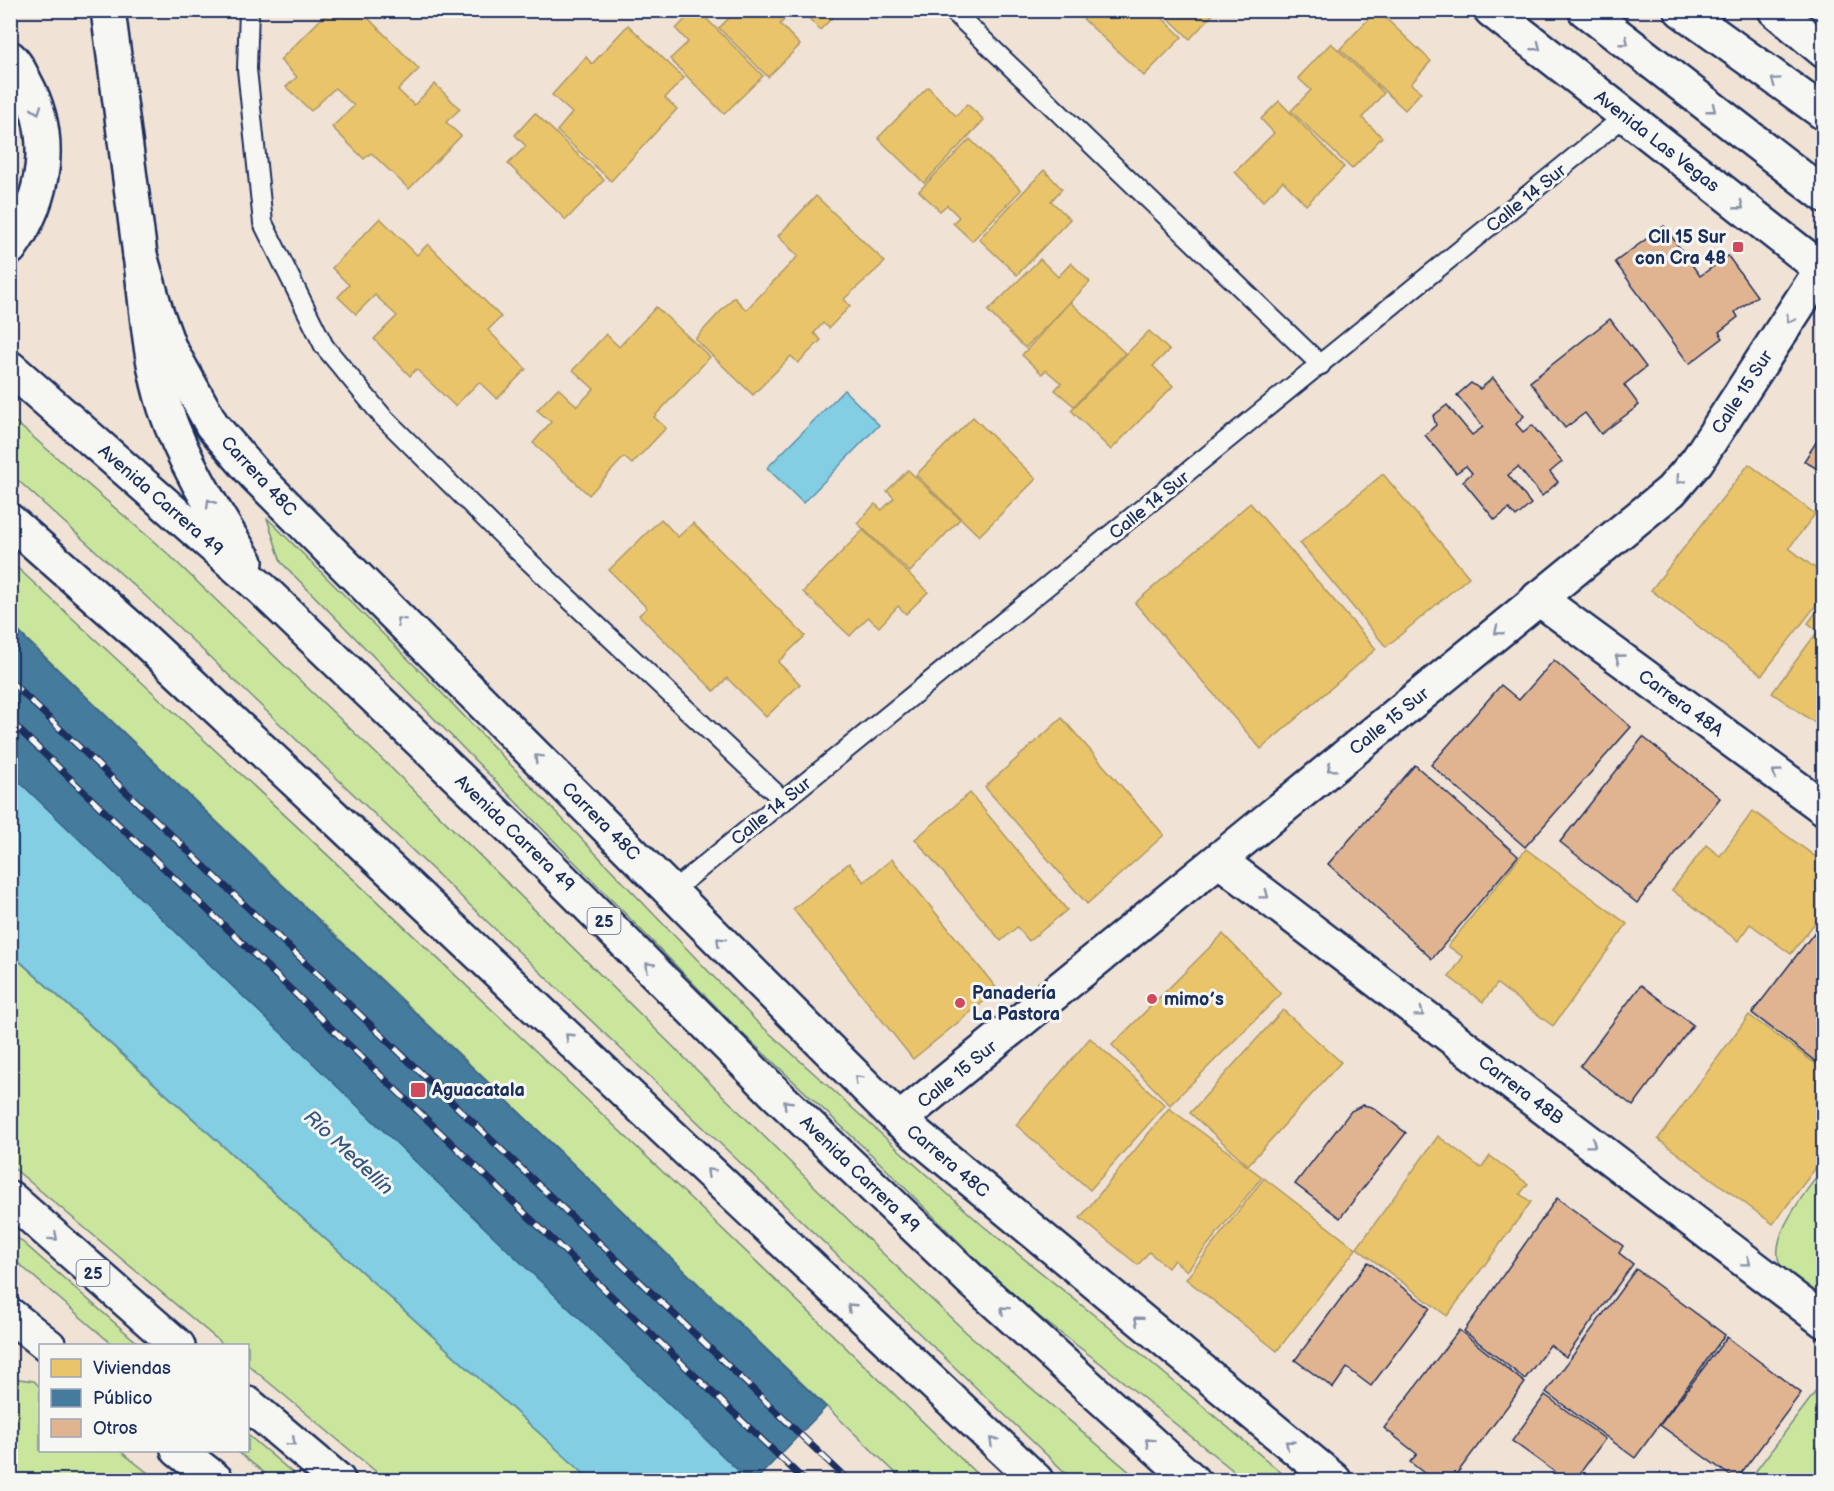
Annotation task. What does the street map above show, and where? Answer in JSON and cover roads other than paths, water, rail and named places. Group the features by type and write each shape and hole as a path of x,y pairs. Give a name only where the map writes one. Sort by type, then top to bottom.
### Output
{"main road":[{"name":"Carrera 48C","path":"108,10 140,255 169,346 212,425 255,475 899,1120 1334,1480"},
{"name":"Avenida Las Vegas","path":"1491,10 1822,270"},
{"path":"1585,10 1824,195"},
{"path":"1775,10 1824,51"},
{"path":"1689,16 1824,113"},
{"path":"10,58 31,93 42,123 45,159 40,189 26,224 10,248"},
{"path":"140,255 155,363 165,406 196,480 262,589"},
{"name":"Calle 15 Sur","path":"899,1120 1671,491 1697,461 1822,270"},
{"name":"Avenida Carrera 49","path":"10,368 262,589 515,831 819,1135 971,1280 1192,1480"},
{"path":"10,520 141,637 333,816 1036,1480"},
{"name":"Carrera 48A","path":"1538,598 1824,808"},
{"name":"Carrera 48B","path":"1219,860 1824,1321"},
{"name":"25","path":"10,1198 176,1344"},
{"path":"10,1315 46,1344"},
{"path":"10,1342 39,1346"},
{"path":"249,1405 338,1480"},
{"path":"181,1452 216,1480"}],"lane":[{"path":"249,10 247,69 263,223 324,346 383,417 517,550 784,801"},
{"path":"952,10 1322,365"},
{"name":"Calle 14 Sur","path":"671,892 1322,365 1625,116"}],"water":[{"path":"844,390 879,425 803,503 767,468"},
{"name":"Río Medellín","path":"10,773 748,1480 591,1480 11,953"}],"railway":[{"path":"10,681 848,1480"},
{"path":"10,721 804,1480"}],"place":[{"name":"Cll 15 Sur con Cra 48","path":"1738,247"},
{"name":"mimo’s","path":"1152,999"},
{"name":"Panadería La Pastora","path":"960,1003"},
{"name":"Aguacatala","path":"418,1090"}]}
